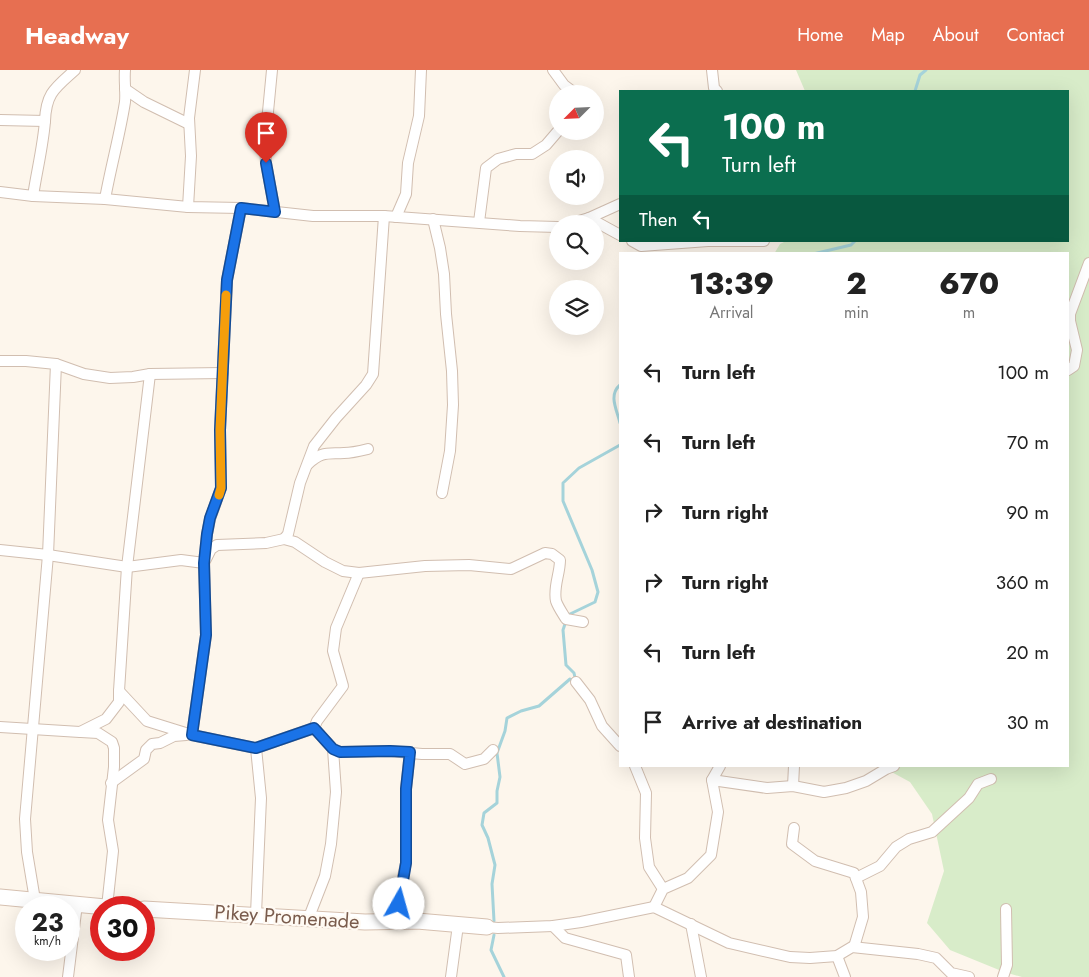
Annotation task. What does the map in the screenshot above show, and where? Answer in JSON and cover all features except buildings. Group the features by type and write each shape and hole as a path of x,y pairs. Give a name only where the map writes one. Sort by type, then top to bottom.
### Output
{"street":[{"path":"33,196 43,143 46,105 49,96 75,70"},
{"path":"105,199 115,146 122,122 125,70"},
{"path":"188,207 191,156 189,124 195,70"},
{"path":"272,70 264,143 275,212"},
{"path":"396,217 406,194 408,163 419,116 421,70"},
{"path":"553,70 564,85"},
{"path":"712,70 714,88 716,90"},
{"path":"125,89 144,102 189,124"},
{"path":"0,120 45,121"},
{"path":"479,222 486,168 498,159 516,154 532,154 550,140"},
{"path":"0,192 188,207 241,208 313,216 384,216 520,226 549,226"},
{"path":"596,215 619,204"},
{"path":"192,735 206,635 204,563 210,518 221,488 220,430 227,280 241,208"},
{"path":"284,539 288,534 298,491 314,446 366,385 373,374 384,216"},
{"path":"433,219 444,274 453,396 450,451 442,493"},
{"path":"604,226 619,234"},
{"path":"634,242 641,246 695,242"},
{"path":"1069,369 1074,366 1077,350 1070,314 1089,263"},
{"path":"0,360 56,364 84,374 110,378 150,374 224,373"},
{"path":"34,896 27,852 25,818 48,555 56,364"},
{"path":"80,732 106,719 120,702 119,691 127,567 150,374"},
{"path":"307,465 320,454 327,452 346,453 368,449"},
{"path":"204,563 211,549 217,545 266,543 284,539 295,542 343,571 359,573 425,566 469,564 511,569 545,553 552,554 560,560 560,570 556,584 556,601 566,619 583,622"},
{"path":"0,550 127,567 181,560 204,563"},
{"path":"119,691 147,721 192,735 256,748 314,728 343,686 333,651 336,628 359,573"},
{"path":"576,682 590,700 602,726 619,745"},
{"path":"0,727 98,733 112,742 115,756 108,820 113,851 108,896"},
{"path":"314,728 333,749 340,752 390,751 450,754 465,764 484,759 493,750"},
{"path":"112,783 144,759 146,750 152,744 160,743 174,736 192,735"},
{"path":"256,748 261,798 256,914"},
{"path":"310,917 325,876 331,844 336,792 333,749"},
{"path":"397,921 406,863 406,789 410,752"},
{"path":"635,767 646,792 645,838 650,866 664,890"},
{"path":"719,767 712,780 718,812 711,855 688,878 664,890 654,907 728,944 790,957 837,956 854,947 927,956 936,958 951,973 969,977"},
{"path":"793,786 794,767"},
{"path":"712,780 767,788 793,786 824,792 846,788 866,781 891,767"},
{"path":"856,878 880,866 896,847 909,839 932,832 968,798 978,784 991,779"},
{"path":"794,828 792,844 815,861 854,873 861,892 863,917 854,947"},
{"path":"0,897 15,898"},
{"name":"Pikey Promenade","path":"155,909 310,917 365,922 417,921 498,928 553,926 654,907"},
{"path":"1003,977 1007,965 1006,909"},
{"path":"691,924 701,977"},
{"path":"450,977 458,926"},
{"path":"553,926 565,938 626,955 629,977"},
{"path":"837,956 845,977"},
{"path":"68,977 70,961"}],"green space":[{"path":"796,70 1089,70 1089,977 1022,977 1004,972 950,950 927,923 944,871 932,814 910,782 885,767 1069,767 1069,252 775,252 780,244 784,242 1069,242 1069,90 805,90"}],"waterway":[{"path":"915,90 920,75 926,70"},
{"path":"821,252 851,245 854,242"},
{"path":"619,386 616,389 614,398 619,419"},
{"path":"494,921 492,884 495,865 488,838 482,825 484,813 497,803 500,777 497,753 505,731 507,718 521,711 539,706 570,679 576,682 574,673 566,665 563,630 568,615 595,602 598,592 592,570 563,501 563,483 579,468 619,446"},
{"path":"494,935 491,950 504,977"}],"slow traffic":[{"path":"219,495 221,488 220,430 226,295"}],"route":[{"path":"266,163 275,212 241,208 227,280 220,430 221,488 210,518 207,534 204,563 206,574 206,635 192,735 256,748 314,728 333,749 340,752 410,752 406,789 406,863 399,904"}]}
